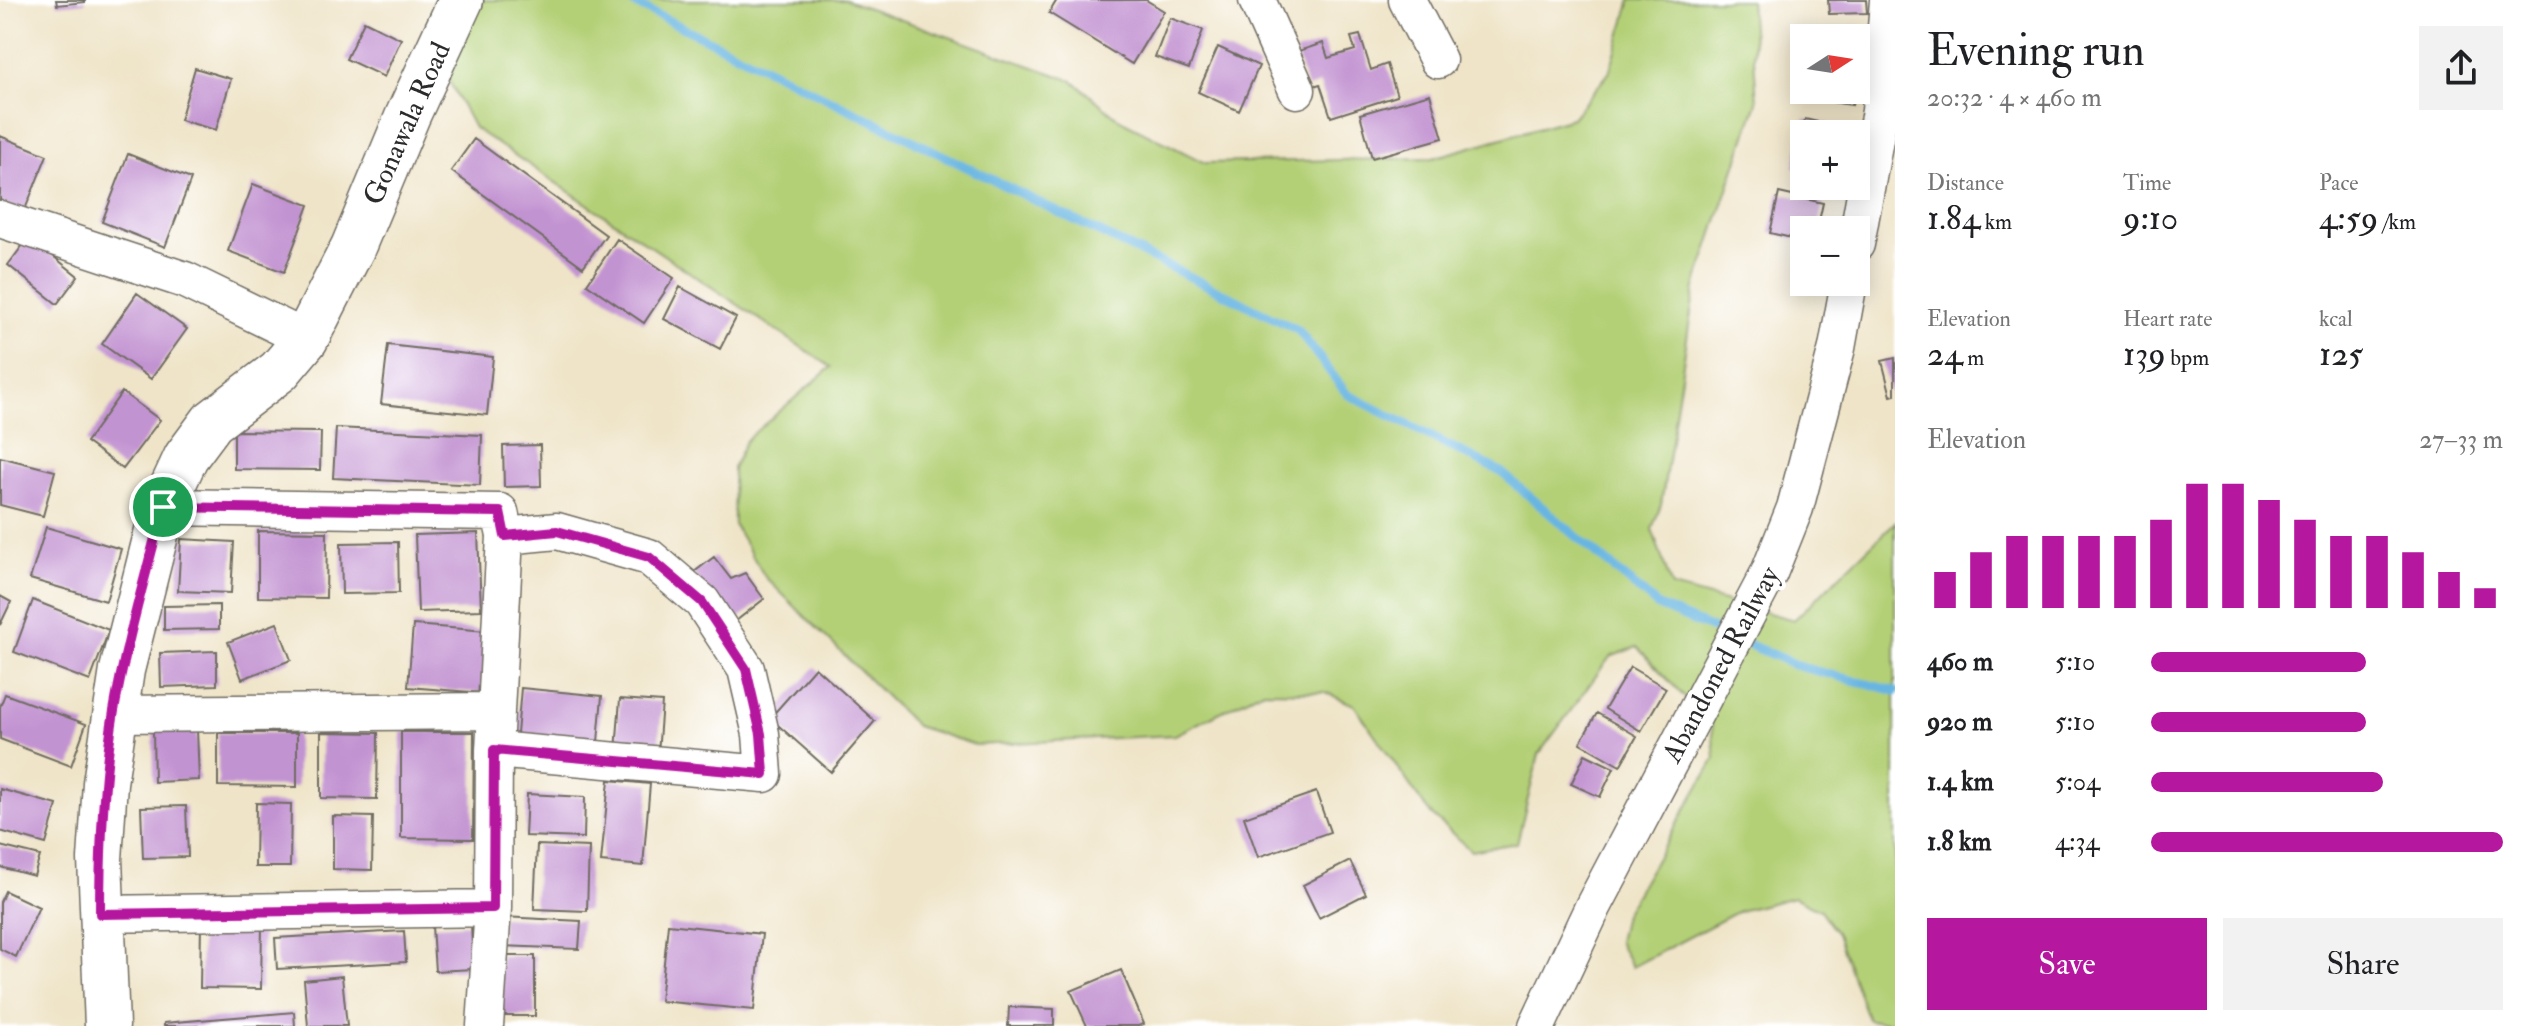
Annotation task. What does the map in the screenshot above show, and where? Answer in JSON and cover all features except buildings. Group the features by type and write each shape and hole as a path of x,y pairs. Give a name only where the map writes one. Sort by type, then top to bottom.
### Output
{"street":[{"name":"Gonawala Road","path":"107,1026 100,914 101,824 122,670 163,507 186,457 212,422 279,371 306,339 353,247 408,115 461,0"},
{"path":"1257,0 1297,90"},
{"path":"1407,0 1438,60"},
{"path":"1861,216 1880,111 1888,0"},
{"path":"0,219 185,280 306,339"},
{"name":"Abandoned Railway","path":"1537,1026 1593,907 1769,573 1795,508 1837,348 1846,296"},
{"path":"163,507 500,512 505,536 495,711 493,908 485,1026"},
{"path":"494,750 764,774 761,734 746,669 702,602 649,557 557,531 505,536"},
{"path":"114,714 495,711"},
{"path":"100,914 493,908"}],"green space":[{"path":"437,0 846,0 1073,81 1120,120 1205,163 1433,158 1572,118 1609,73 1631,0 1750,0 1757,102 1695,287 1661,505 1652,529 1672,587 1794,620 1895,522 1895,1023 1868,1020 1837,934 1820,910 1794,897 1739,911 1632,967 1618,942 1624,914 1715,759 1712,726 1637,647 1610,657 1539,754 1517,843 1471,851 1428,811 1354,705 1325,692 1262,691 1175,735 975,745 916,726 765,577 734,525 733,468 746,440 831,367 474,128 448,79"}],"waterway":[{"path":"627,0 1298,330 1347,394 1501,472 1658,606 1729,636"},
{"path":"1743,642 1801,667 1895,691"}],"route":[{"path":"163,507 500,512 505,536 557,531 649,557 702,602 746,669 761,734 764,774 494,750 493,908 100,914 101,824 114,714 163,507"}]}
